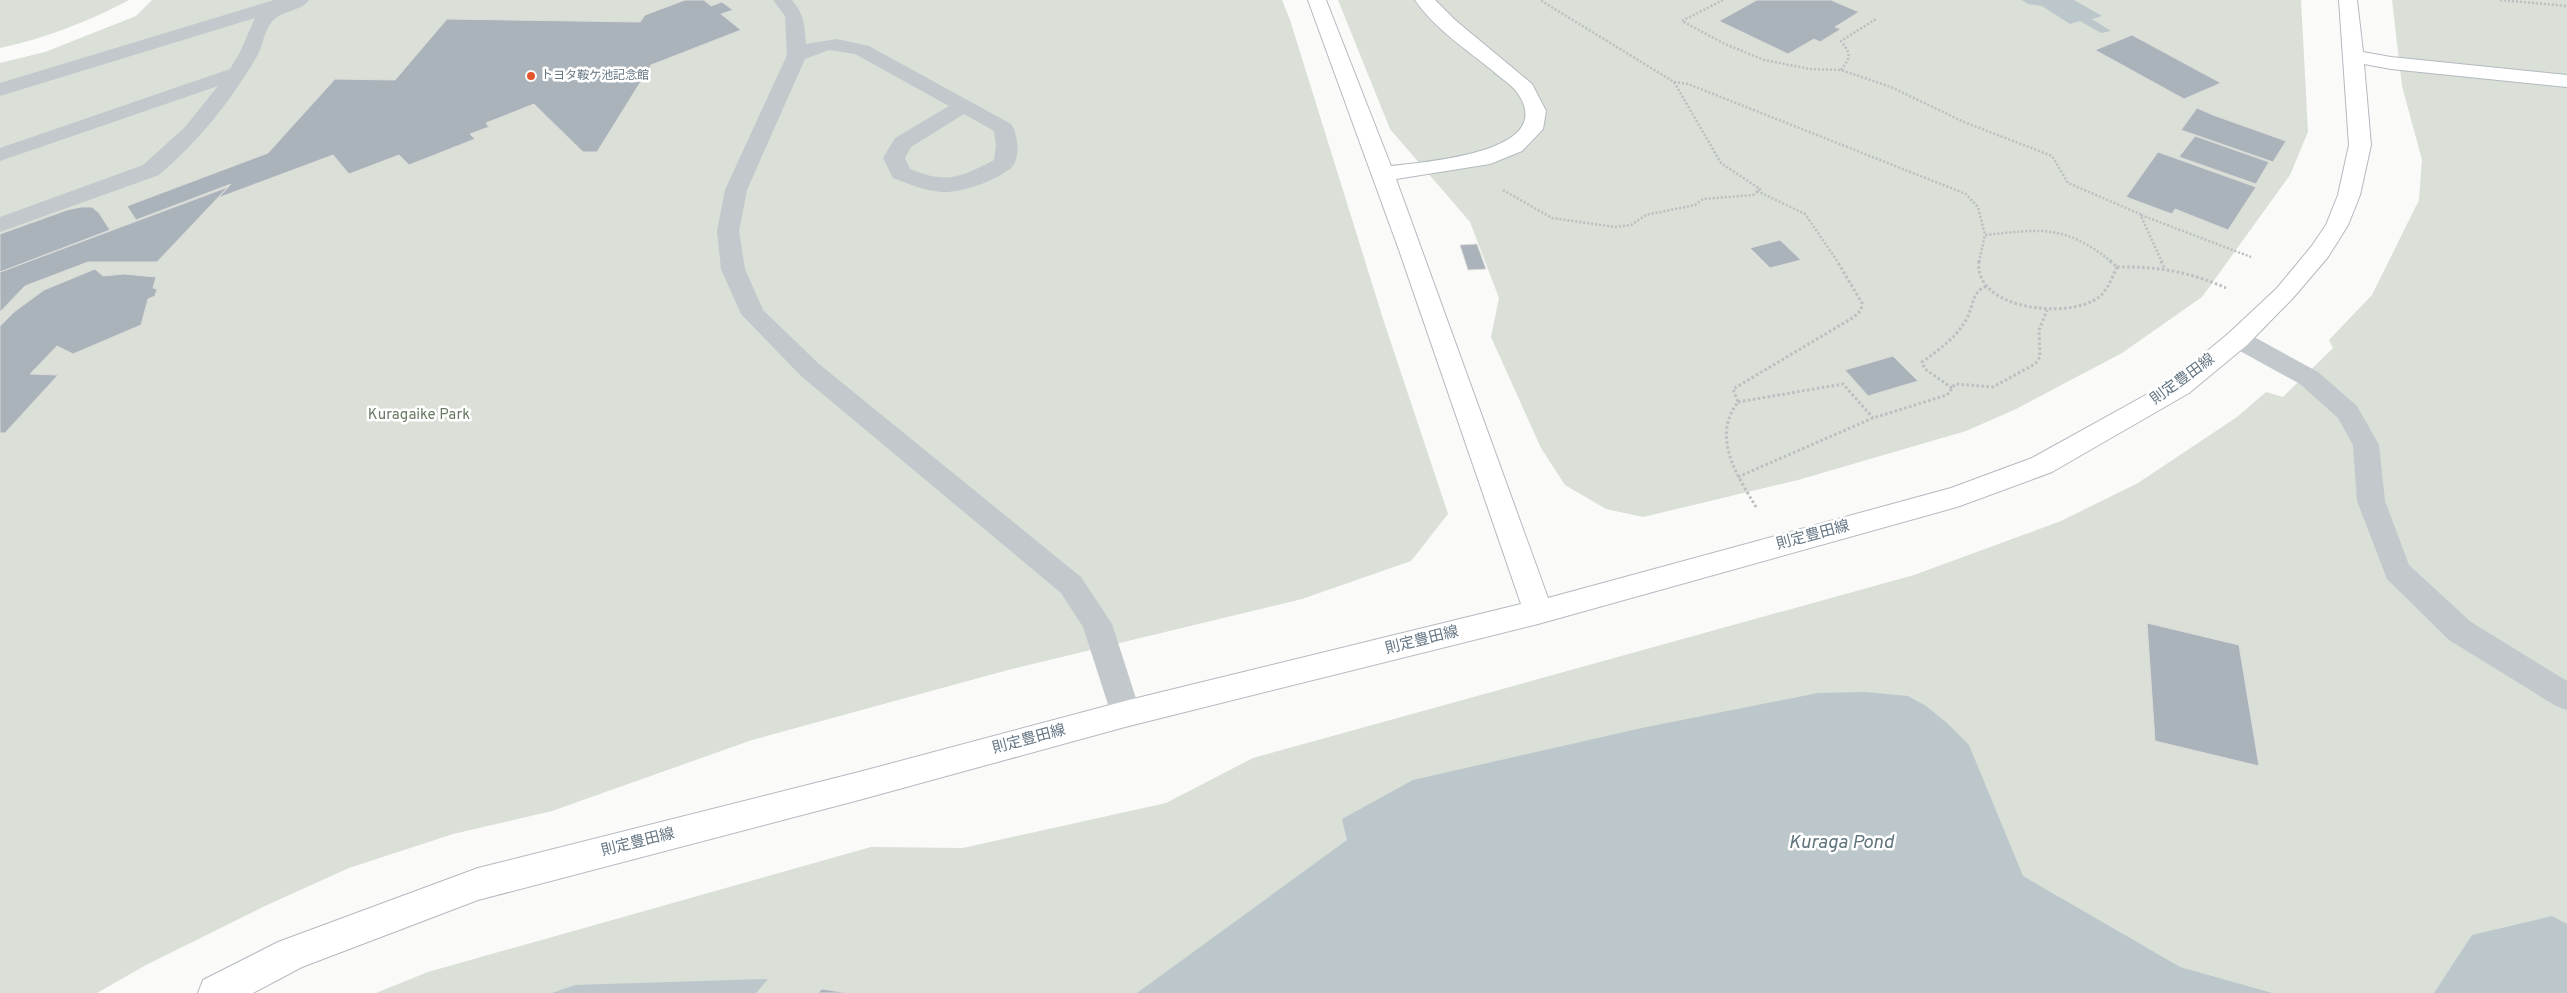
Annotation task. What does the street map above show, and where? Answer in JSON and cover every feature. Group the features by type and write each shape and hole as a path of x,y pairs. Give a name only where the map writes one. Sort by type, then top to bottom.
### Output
{"main road":[{"path":"1316,0 1325,17 1384,174 1538,612"},
{"path":"1384,174 1482,160 1514,146 1532,129 1536,111 1526,88 1448,24 1424,0"},
{"name":"則定豊田線","path":"216,993 291,954 478,884 850,789 1125,714 1538,612 1957,497 2042,465 2180,386 2238,339 2286,293 2320,252 2337,225 2349,195 2360,145 2348,0"},
{"path":"2353,56 2391,62 2567,81"}],"lane":[{"path":"0,90 294,0"},
{"path":"0,225 151,170 169,156 217,104 250,53 263,20 277,9 300,0"},
{"path":"782,0 794,15 797,55 736,190 728,231 733,269 753,314 810,370 1070,585 1097,624 1125,714"},
{"path":"797,55 810,48 830,43 847,44 862,50 964,106 1004,128 1007,146 1004,163 982,176 960,184 936,187 901,173 894,158 903,143 964,106"},
{"path":"0,155 237,73"},
{"path":"2238,339 2309,378 2348,412 2366,445 2371,501 2397,571 2460,631 2567,698"}],"path":[{"path":"1540,0 1674,82 1688,84 1802,127 1886,164 1966,194 1978,207 1985,235 1979,272 1987,286 2023,308 2047,310 2079,308 2100,297 2117,267"},
{"path":"1723,0 1682,21 1725,44 1764,60 1810,69 1842,70 1891,88 1964,122 2052,156 2068,183 2140,214 2251,257"},
{"path":"2500,0 2567,6"},
{"path":"1842,70 1850,59 1850,53 1841,41 1876,19"},
{"path":"1499,188 1552,218 1615,227 1631,225 1646,215 1694,205 1703,198 1753,195 1760,189 1721,163 1674,82"},
{"path":"1738,402 1733,389 1854,317 1861,310 1862,303 1822,236 1805,214 1757,192"},
{"path":"2140,214 2164,267"},
{"path":"1985,235 2051,230 2069,236 2109,259 2117,267 2164,267 2200,275 2226,288"},
{"path":"1952,388 1925,369 1922,362 1952,339 1968,316 1975,292 1987,286"},
{"path":"1738,477 1873,418 1947,395 1955,384 1993,388 2035,364 2040,357 2039,330 2047,310"},
{"path":"1756,507 1738,477 1728,446 1726,422 1738,402 1843,384 1873,418"}],"green space":[{"path":"0,0 129,0 66,28 0,48"},
{"name":"Kuragaike Park","path":"152,0 1282,0 1290,20 1384,322 1448,514 1411,561 1302,599 1008,670 752,740 552,811 453,834 349,868 267,905 146,965 97,993 0,993 0,63 45,52 136,16"},
{"path":"1338,0 2301,0 2308,132 2290,175 2202,297 2122,353 2016,409 1966,431 1798,480 1643,517 1606,509 1565,485 1541,448 1491,337 1499,298 1470,222 1390,129"},
{"path":"2392,0 2567,0 2567,993 376,993 428,972 871,847 963,848 1166,803 1253,758 1914,575 2061,521 2138,483 2237,417 2266,392 2283,397 2333,348 2329,340 2372,295 2419,200 2422,160 2402,86"}],"water":[{"path":"2022,0 2074,0 2102,16 2092,19 2111,31 2101,33 2080,21 2070,24 2042,6 2028,4"},
{"name":"Kuraga Pond","path":"1865,692 1908,696 1926,706 1947,723 1969,745 2023,876 2180,967 2272,993 1137,993 1347,840 1342,819 1413,780 1642,728 1818,693"},
{"path":"2552,916 2567,924 2567,993 2434,993 2472,935"},
{"path":"768,979 756,993 552,993 575,985"}],"building":[{"path":"685,0 704,0 711,6 722,2 733,10 721,14 741,30 651,65 597,152 583,152 534,104 486,123 489,127 470,134 475,139 409,165 399,155 349,174 333,155 218,198 231,184 136,220 127,206 268,153 335,79 395,80 447,19 640,22 645,15"},
{"path":"1757,0 1831,0 1859,12 1835,27 1841,29 1820,42 1814,39 1788,54 1719,21"},
{"path":"2132,35 2221,83 2184,99 2095,50"},
{"path":"2197,108 2286,141 2273,162 2181,130"},
{"path":"2195,136 2269,162 2256,184 2179,157"},
{"path":"2158,152 2256,187 2228,230 2175,209 2172,214 2126,197"},
{"path":"228,187 157,262 88,262 25,286 0,312 0,272"},
{"path":"92,207 99,213 110,230 0,272 0,234 67,210"},
{"path":"1780,240 1801,260 1770,268 1750,248"},
{"path":"1477,244 1486,269 1468,270 1460,245"},
{"path":"95,269 103,276 124,274 156,277 153,288 157,289 155,296 148,299 141,325 73,354 57,346 30,374 58,375 5,433 0,433 0,326 14,312 44,290"},
{"path":"1893,356 1918,381 1868,396 1845,370"},
{"path":"2147,623 2239,645 2259,766 2155,741"},
{"path":"822,989 848,993 818,993"}],"place":[{"name":"トヨタ鞍ケ池記念館","path":"531,76"}]}
